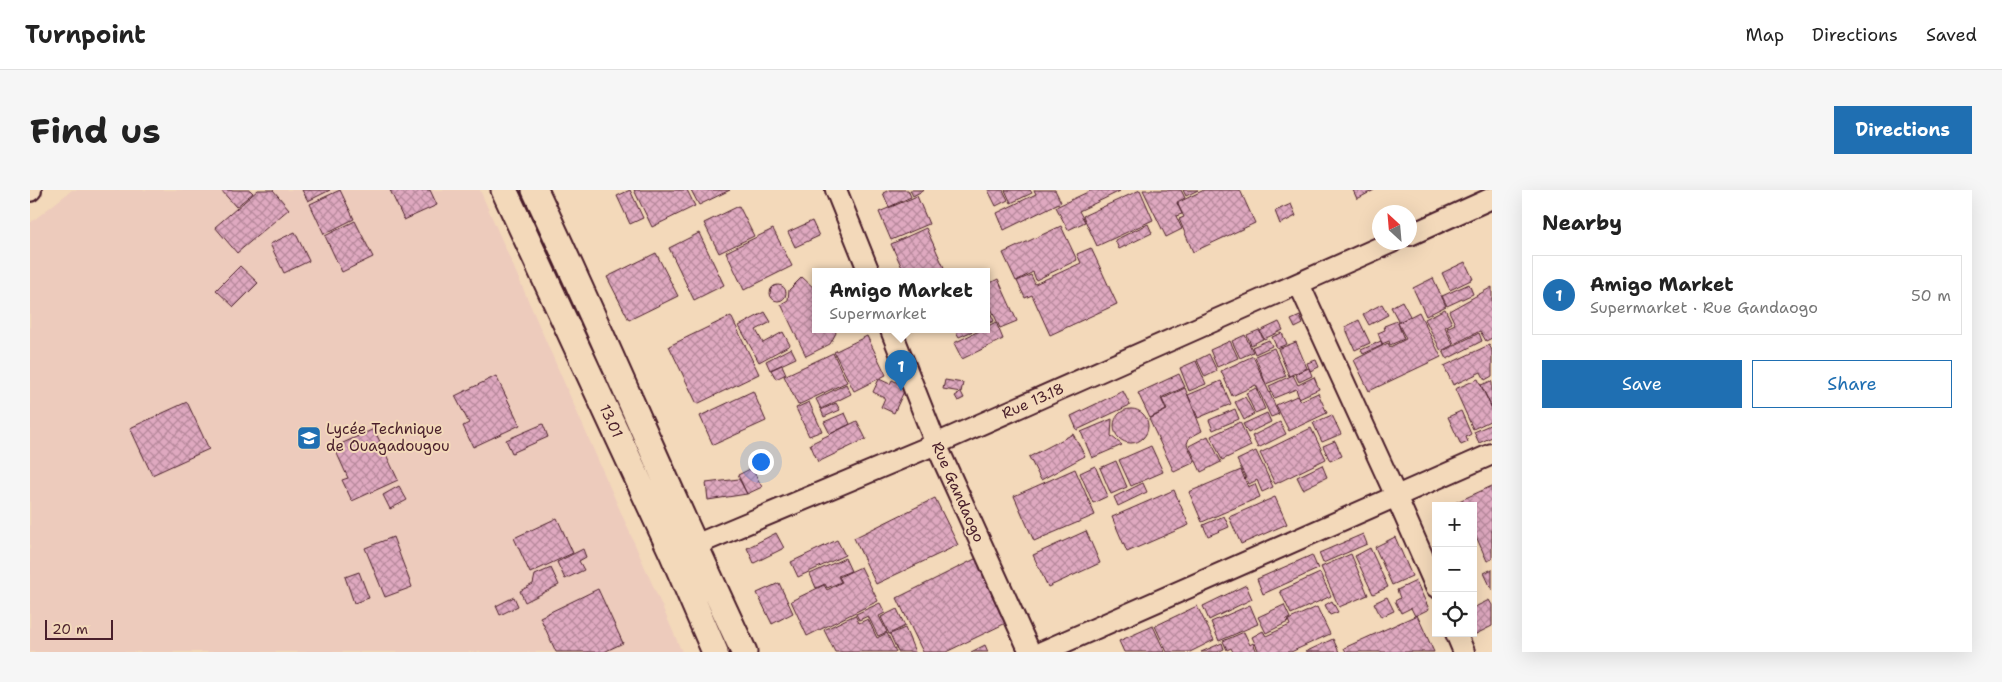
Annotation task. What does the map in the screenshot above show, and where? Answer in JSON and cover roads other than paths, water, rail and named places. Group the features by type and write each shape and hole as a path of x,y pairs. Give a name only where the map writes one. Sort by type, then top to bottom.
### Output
{"street":[{"name":"13.01","path":"504,190 683,550 744,652"},
{"name":"13.01","path":"535,190 580,286 683,550 715,652"},
{"path":"836,190 867,268"},
{"path":"1417,231 1492,198"},
{"name":"Rue 13.18","path":"683,550 936,444 1374,250"},
{"path":"1299,284 1432,578"},
{"name":"Rue Gandaogo","path":"892,333 936,444 1030,652"},
{"path":"1042,652 1492,454"},
{"path":"1458,637 1464,652"}],"place":[{"name":"Amigo Market","path":"901,391"},
{"name":"Lycée Technique de Ouagadougou","path":"309,438"}]}
